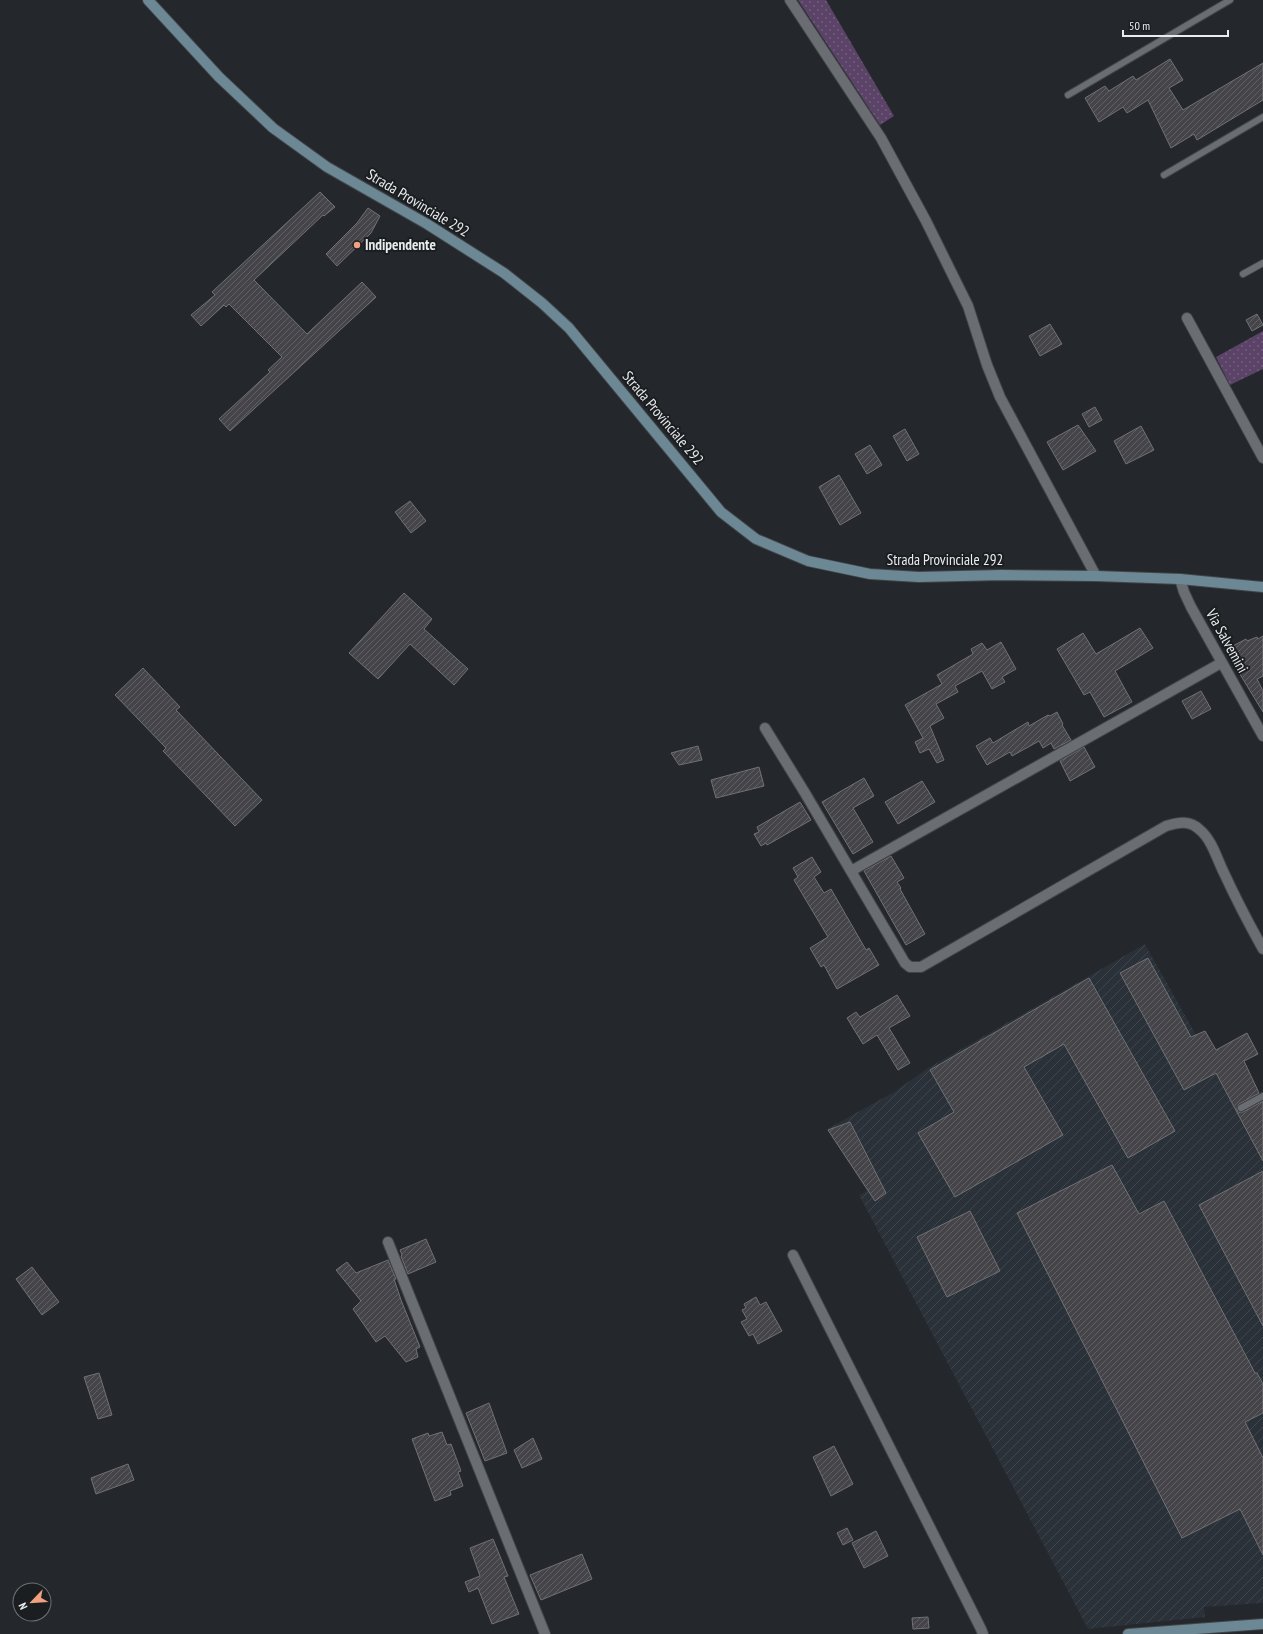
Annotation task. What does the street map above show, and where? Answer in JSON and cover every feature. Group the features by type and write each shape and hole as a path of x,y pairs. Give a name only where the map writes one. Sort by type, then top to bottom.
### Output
{"street":[{"name":"Strada Provinciale 292","path":"148,0 219,77 272,128 326,167 427,224 504,273 542,303 569,328 721,512 756,539 808,561 870,574 919,577 1002,575 1096,576 1180,579 1263,587"},
{"path":"790,0 881,138 926,221 968,306 987,365 1000,397 1096,576"},
{"path":"1187,318 1263,458"},
{"name":"Via Salvemini","path":"1180,579 1191,607 1263,736"},
{"path":"851,871 1222,663"},
{"path":"765,728 905,963 910,967 921,967 1166,826 1180,822 1191,824 1201,830 1210,844 1263,949"},
{"path":"388,1242 545,1634"},
{"path":"793,1255 983,1634"},
{"path":"1128,1634 1263,1624"}],"lane":[{"path":"1068,95 1230,0"},
{"path":"1164,175 1263,117"},
{"path":"1243,274 1263,263"},
{"path":"1241,1108 1263,1096"}],"shaded area":[{"path":"798,0 826,0 894,116 880,125"},
{"path":"1263,331 1263,369 1230,385 1216,357"},
{"path":"1145,944 1205,1051 1263,1161 1263,1603 1204,1607 1205,1617 1088,1629 859,1195 867,1191 827,1129 894,1092 928,1068"}],"building":[{"path":"1170,59 1183,80 1169,88 1183,110 1263,63 1263,100 1197,140 1194,134 1171,148 1148,100 1127,113 1123,107 1099,122 1085,98 1105,86 1109,91 1133,76 1136,80"},
{"path":"320,192 335,207 324,216 323,215 254,280 307,334 362,282 376,297 230,431 219,419 270,372 268,370 282,357 229,304 226,307 224,305 201,326 191,315 215,295 212,292"},
{"path":"368,208 380,216 371,233 337,266 326,254 357,223"},
{"path":"1257,314 1263,325 1252,331 1246,320"},
{"path":"1050,324 1062,344 1040,356 1029,336"},
{"path":"1095,407 1102,420 1089,427 1082,414"},
{"path":"1078,425 1096,451 1063,470 1047,442"},
{"path":"1141,426 1154,450 1126,464 1114,441"},
{"path":"905,429 919,454 907,461 893,436"},
{"path":"870,445 882,465 867,474 855,454"},
{"path":"839,475 861,513 840,525 819,487"},
{"path":"410,501 426,521 411,533 395,512"},
{"path":"404,593 432,619 424,629 468,669 454,685 410,644 378,679 349,653"},
{"path":"1140,628 1153,648 1115,671 1132,702 1104,717 1090,692 1084,695 1057,649 1083,633 1096,654"},
{"path":"1263,636 1263,676 1257,679 1263,691 1263,712 1238,671 1242,668 1231,647 1246,639 1247,641 1257,637 1258,639"},
{"path":"1001,642 1016,669 1002,677 1005,682 992,689 982,671 955,686 958,692 936,704 944,718 930,726 944,760 937,763 929,749 920,753 915,742 923,738 905,705 942,684 937,675 973,654 971,649 982,643 987,650"},
{"path":"143,668 180,707 176,710 262,800 235,826 163,751 166,748 115,695"},
{"path":"1201,691 1211,709 1192,719 1182,701"},
{"path":"1057,712 1063,724 1062,725 1071,740 1054,749 1051,743 1043,748 1039,741 1012,756 1010,752 987,765 976,746 990,738 993,743 1028,722 1029,726 1048,715 1050,716"},
{"path":"698,746 702,760 679,765 671,753"},
{"path":"1084,747 1095,767 1070,781 1060,761"},
{"path":"759,767 764,786 716,798 711,780"},
{"path":"864,778 874,796 853,808 873,842 853,854 822,802"},
{"path":"922,781 935,802 898,824 885,802"},
{"path":"800,802 811,820 767,845 766,843 761,846 754,834 759,832 757,827"},
{"path":"891,856 904,878 897,882 901,888 900,889 925,934 906,945 864,871"},
{"path":"812,857 821,872 814,877 824,893 831,889 866,950 869,948 879,965 837,989 824,965 821,967 810,948 828,937 794,880 798,877 793,868"},
{"path":"1148,958 1191,1037 1205,1031 1216,1050 1247,1033 1258,1054 1244,1061 1259,1093 1239,1104 1237,1108 1238,1112 1243,1112 1263,1101 1263,1161 1216,1073 1184,1090 1120,973"},
{"path":"1089,978 1175,1131 1128,1158 1064,1044 1024,1067 1063,1135 955,1197 918,1133 954,1112 930,1070"},
{"path":"897,995 910,1016 889,1028 910,1063 898,1070 877,1035 863,1044 847,1018 856,1012 860,1017"},
{"path":"850,1122 886,1193 875,1201 828,1130"},
{"path":"1112,1165 1139,1214 1164,1201 1255,1373 1257,1373 1263,1384 1263,1413 1245,1422 1263,1458 1263,1555 1240,1509 1182,1538 1017,1213"},
{"path":"1263,1171 1263,1326 1199,1205"},
{"path":"970,1211 1000,1271 947,1297 917,1237"},
{"path":"426,1239 436,1262 408,1274 400,1250"},
{"path":"388,1260 396,1279 394,1279 401,1300 420,1347 416,1349 418,1357 406,1362 385,1336 376,1342 353,1309 361,1301 336,1270 347,1262 356,1273"},
{"path":"32,1267 59,1302 42,1315 16,1279"},
{"path":"756,1297 760,1305 766,1302 782,1331 758,1344 753,1334 749,1336 741,1322 747,1319 742,1310 746,1308 744,1304"},
{"path":"99,1373 112,1415 98,1419 84,1377"},
{"path":"489,1403 507,1453 485,1461 466,1413"},
{"path":"442,1432 447,1445 451,1444 461,1471 458,1472 463,1486 450,1491 451,1495 435,1501 412,1439 428,1433 429,1436"},
{"path":"533,1438 542,1459 522,1468 514,1450"},
{"path":"834,1446 853,1484 831,1496 813,1457"},
{"path":"128,1464 134,1480 96,1494 91,1478"},
{"path":"847,1528 853,1540 843,1545 837,1533"},
{"path":"876,1531 888,1556 864,1568 852,1543"},
{"path":"493,1539 508,1576 504,1577 519,1614 492,1624 478,1588 469,1592 465,1582 480,1576 470,1548"},
{"path":"582,1554 592,1579 541,1600 530,1575"},
{"path":"928,1617 929,1628 913,1629 912,1618"}],"place":[{"name":"Indipendente","path":"357,245"}]}
